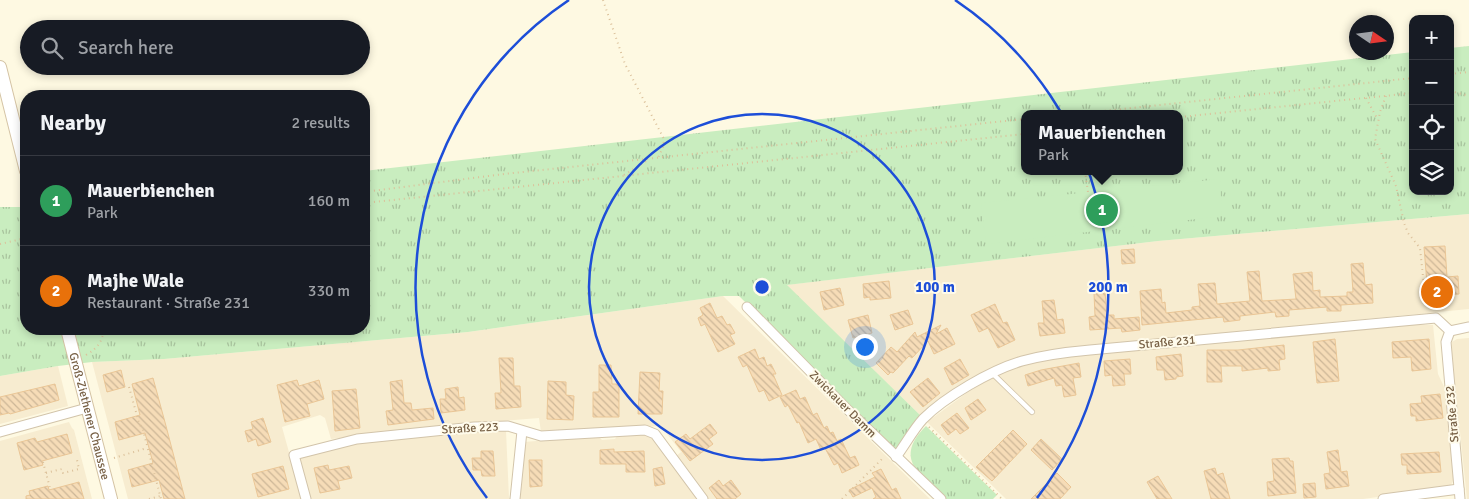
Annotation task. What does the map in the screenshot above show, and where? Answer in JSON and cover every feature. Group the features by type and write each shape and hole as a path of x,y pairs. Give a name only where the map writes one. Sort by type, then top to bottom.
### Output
{"street":[{"path":"0,67 20,147"},
{"name":"Zwickauer Damm","path":"747,307 892,456 941,499"},
{"name":"Straße 231","path":"892,456 922,420 951,398 992,373 1020,361 1090,350 1436,318 1442,323"},
{"path":"1442,323 1450,331 1469,328"},
{"name":"Straße 232","path":"1450,331 1446,342 1460,499"},
{"name":"Groß-Ziethener Chaussee","path":"68,335 111,499"},
{"path":"0,432 87,408"},
{"name":"Straße 223","path":"306,499 294,455 357,439 430,430 508,426 541,436 645,430 655,434 703,499"},
{"path":"515,499 522,431"},
{"path":"1383,499 1459,489"}],"lane":[{"path":"992,373 1032,412"}],"path":[{"path":"603,0 625,64 664,139 658,158"},
{"path":"1454,74 1469,72"},
{"path":"1113,110 1409,78"},
{"path":"1454,92 1469,96"},
{"path":"1183,118 1409,93"},
{"path":"1386,96 1380,112 1375,139 1396,186 1400,209 1408,233 1420,248 1428,301 1441,303 1442,323"},
{"path":"1366,98 1378,121"},
{"path":"370,191 504,174 1021,119"},
{"path":"370,202 1021,134"},
{"path":"622,176 649,160"},
{"path":"1086,175 1088,192"},
{"path":"0,244 20,239"},
{"path":"86,355 96,350 103,335"},
{"path":"129,387 161,497 149,499"},
{"path":"922,420 1002,499"},
{"path":"114,458 147,448"},
{"path":"842,499 892,456"},
{"path":"46,474 62,469 63,473 79,469 77,460"},
{"path":"43,462 50,488"}],"shaded area":[{"path":"1469,214 1469,309 1062,350 1022,358 921,416 786,285 1158,241"},
{"path":"723,296 930,499 707,499 675,457 681,452 661,426 541,432 539,418 430,427 331,439 325,418 320,415 282,427 302,499 128,499 92,362 164,359 468,332"},
{"path":"1407,325 1433,325 1438,374 1446,391 1454,479 1450,487 1363,499 1006,499 927,422 968,392 999,373 1038,361 1082,355"},
{"path":"1469,338 1469,499 1467,499 1451,346 1452,342 1457,339"},
{"path":"58,366 68,406 0,424 0,376"},
{"path":"69,422 74,430 92,499 0,499 0,441"},
{"path":"477,430 506,431 509,498 511,499 309,499 298,459 364,441"},
{"path":"645,434 653,437 698,499 518,499 524,442 598,436 602,440 615,439 618,435"}],"green space":[{"path":"1469,46 1469,214 1158,241 787,285 921,416 896,451 739,296 723,296 468,332 164,359 92,362 0,376 0,207 20,207 20,335 370,335 370,170 1349,59 1394,60 1394,54 1409,52 1409,195 1454,195 1454,48"},
{"path":"1220,179 1222,216 986,244 981,203"},
{"path":"926,426 997,495 993,499 945,499 919,474 911,457 912,448 916,438"}],"building":[{"path":"1445,246 1447,277 1458,276 1459,294 1428,296 1424,247"},
{"path":"1134,249 1135,263 1122,264 1121,250"},
{"path":"1363,263 1365,285 1372,284 1373,303 1341,305 1341,311 1327,311 1327,307 1289,310 1289,316 1276,317 1275,312 1240,316 1240,320 1224,322 1223,317 1142,325 1140,291 1161,289 1162,303 1165,302 1166,313 1192,310 1192,307 1200,306 1198,284 1215,283 1217,304 1250,301 1247,272 1259,271 1262,301 1296,299 1293,274 1312,272 1313,291 1320,290 1320,297 1347,296 1347,292 1353,292 1351,264"},
{"path":"889,281 891,298 870,300 870,297 864,298 863,284"},
{"path":"840,288 844,305 824,310 820,292"},
{"path":"1105,292 1107,315 1114,315 1114,319 1139,317 1140,330 1122,332 1121,328 1090,330 1089,317 1095,316 1094,293"},
{"path":"1054,300 1057,320 1063,319 1065,333 1040,336 1038,323 1044,323 1042,301"},
{"path":"710,303 717,318 722,316 735,333 730,335 735,344 718,352 705,324 701,326 698,318 703,315 700,308"},
{"path":"995,304 1003,323 1007,322 1015,340 998,348 988,328 979,332 971,315"},
{"path":"908,310 913,324 895,330 890,315"},
{"path":"868,315 872,333 853,338 848,320"},
{"path":"941,325 936,334 947,328 955,344 934,354 928,341 912,358 909,356 893,373 891,372 888,375 876,363 891,347 897,352 915,332 917,337"},
{"path":"1335,339 1339,381 1317,383 1313,342"},
{"path":"1429,339 1431,369 1412,371 1411,357 1393,358 1392,342"},
{"path":"1284,345 1285,359 1279,360 1280,370 1268,371 1268,368 1242,371 1242,366 1221,366 1222,382 1207,382 1207,350 1238,350"},
{"path":"755,349 759,359 764,357 767,366 771,364 782,395 769,401 764,390 759,392 747,365 743,367 738,357"},
{"path":"1181,354 1183,376 1165,380 1164,370 1157,370 1156,357"},
{"path":"499,358 513,358 514,386 520,386 521,407 496,409 495,393 501,393"},
{"path":"960,359 969,375 952,385 944,368"},
{"path":"1130,359 1131,374 1124,374 1125,385 1113,386 1112,375 1105,376 1104,361"},
{"path":"1079,363 1081,377 1073,378 1076,395 1064,397 1062,385 1056,386 1054,378 1028,386 1025,375"},
{"path":"599,365 611,365 612,384 619,384 619,417 593,417 593,392 599,392"},
{"path":"121,370 125,387 107,392 103,375"},
{"path":"640,372 660,373 659,391 663,391 662,414 638,414"},
{"path":"153,378 185,499 164,499 159,480 132,487 128,470 153,463 145,433 119,440 115,422 140,415 132,384"},
{"path":"928,378 940,393 923,407 910,392"},
{"path":"297,380 299,386 319,380 324,399 307,404 310,416 285,422 277,385"},
{"path":"402,380 404,403 411,403 412,410 433,408 434,419 388,425 386,411 393,410 390,382"},
{"path":"548,381 566,382 566,395 574,396 573,420 547,419"},
{"path":"55,384 59,400 0,415 0,397"},
{"path":"458,387 459,398 464,397 465,410 441,413 440,399 446,399 445,389"},
{"path":"356,389 360,428 335,431 332,391"},
{"path":"796,390 800,399 805,397 813,415 817,413 824,428 827,426 830,433 833,432 837,441 841,439 850,458 855,456 859,465 842,473 838,463 834,465 825,448 821,450 816,439 808,443 799,422 797,423 788,405 785,407 780,397"},
{"path":"1440,394 1443,418 1416,421 1416,416 1411,416 1410,404 1422,403 1421,396"},
{"path":"978,399 986,410 971,420 965,408"},
{"path":"957,413 969,428 960,434 956,429 948,435 941,425"},
{"path":"263,418 271,442 258,446 256,439 248,442 245,431 253,429 251,422"},
{"path":"710,424 717,433 709,439 713,444 690,461 675,442 686,434 690,439"},
{"path":"1013,430 1027,444 992,481 976,467"},
{"path":"67,434 72,453 42,461 43,465 24,470 17,443 35,438 37,442"},
{"path":"1041,439 1062,459 1052,470 1031,450"},
{"path":"614,449 614,452 644,451 645,472 626,472 626,464 600,464 600,450"},
{"path":"1338,450 1341,472 1347,471 1349,486 1326,489 1324,474 1330,473 1327,452"},
{"path":"481,451 493,451 495,476 482,476 481,470 473,470 472,458 481,458"},
{"path":"1439,452 1441,472 1407,474 1407,465 1402,465 1401,454"},
{"path":"1289,458 1290,461 1293,461 1296,493 1268,496 1267,482 1274,481 1272,459"},
{"path":"529,460 542,460 542,486 530,487"},
{"path":"328,465 329,470 349,466 352,478 338,481 340,489 320,493 314,468"},
{"path":"283,466 289,489 258,497 252,474"},
{"path":"662,467 665,484 655,486 653,469"},
{"path":"1215,468 1217,475 1223,473 1230,499 1211,499 1204,471"},
{"path":"881,469 892,490 896,488 901,499 873,499 876,497 872,488 853,497 849,490 875,477 872,473"},
{"path":"1057,473 1071,487 1060,499 1031,499"},
{"path":"1158,476 1172,499 1157,499 1147,482"},
{"path":"719,480 723,486 731,480 741,494 735,499 717,499 709,488"},
{"path":"79,482 84,499 26,499 26,496 30,495 29,491 48,486 49,490"},
{"path":"1315,483 1316,497 1304,498 1303,484"}],"place":[{"name":"Mauerbienchen","path":"1102,210"},
{"name":"Majhe Wale","path":"1437,292"}]}
